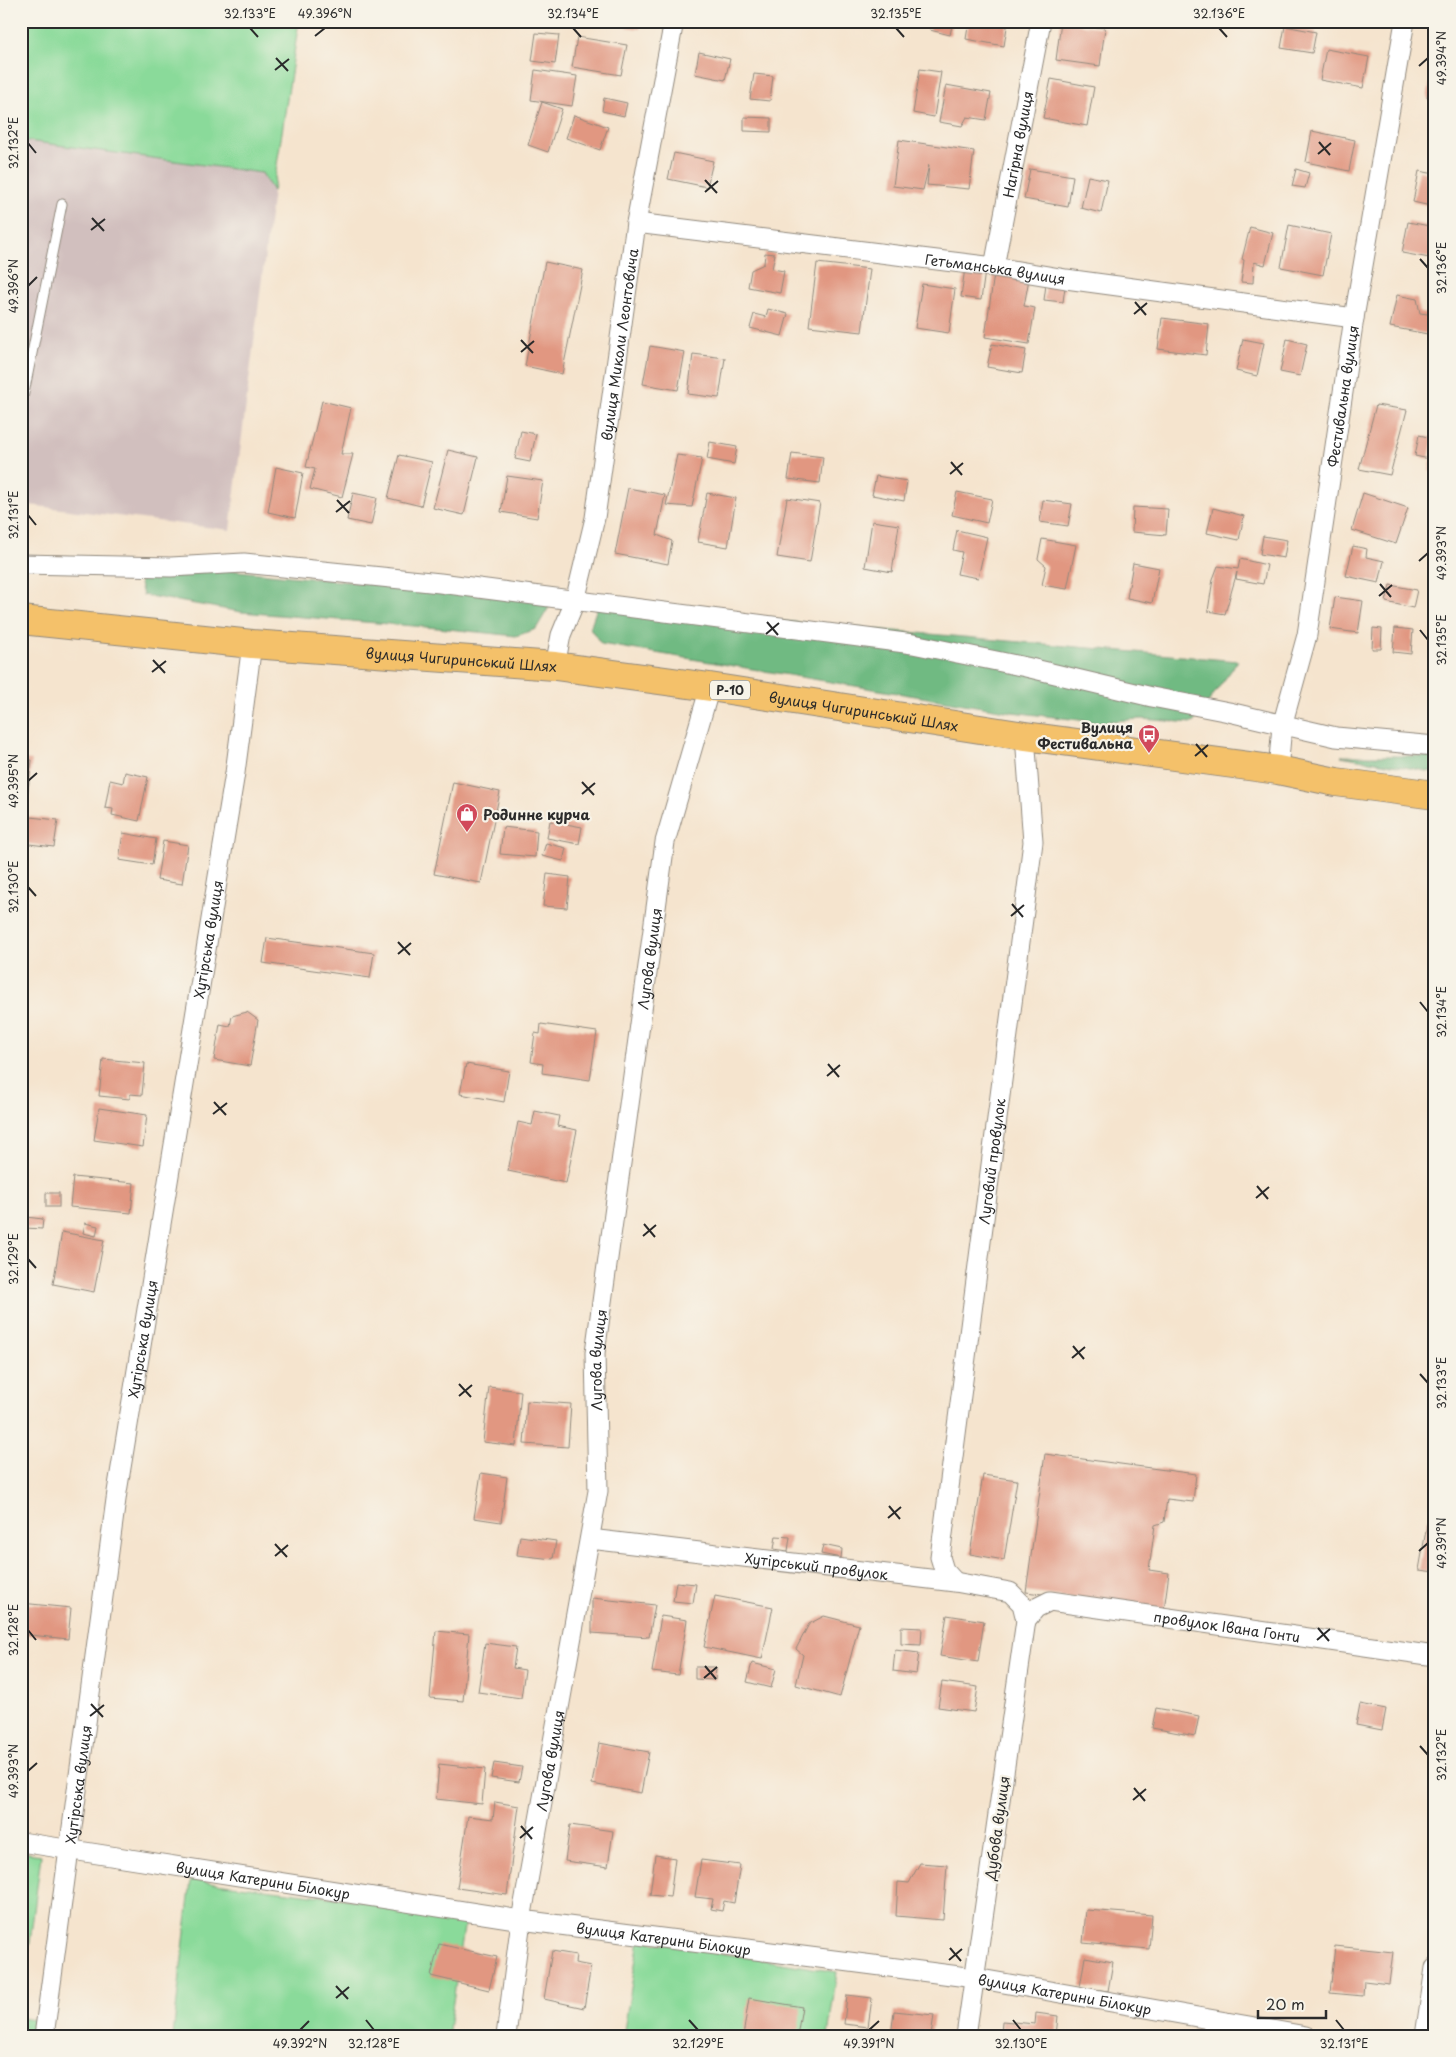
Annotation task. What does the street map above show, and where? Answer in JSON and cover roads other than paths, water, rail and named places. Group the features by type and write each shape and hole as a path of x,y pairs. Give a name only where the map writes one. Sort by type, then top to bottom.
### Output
{"main road":[{"name":"вулиця Чигиринський Шлях","path":"21,620 252,644 555,666 710,687 1025,736 1278,770 1336,782 1435,796"}],"street":[{"name":"вулиця Миколи Леонтовича","path":"555,666 561,635 575,601 595,518 636,223 674,21"},
{"name":"Нагірна вулиця","path":"994,267 1041,21"},
{"name":"Фестивальна вулиця","path":"1278,770 1282,726 1307,635 1354,318 1405,21"},
{"name":"Гетьманська вулиця","path":"636,223 994,267 1075,280 1354,318"},
{"path":"21,564 171,567 244,563 440,583 912,644 1026,667 1152,698 1229,712 1282,726 1336,737 1435,746"},
{"name":"Хутірська вулиця","path":"44,2036 117,1492 235,773 252,644"},
{"name":"Лугова вулиця","path":"506,2036 521,1920 598,1491 595,1352 666,842 710,687"},
{"name":"Луговий провулок","path":"955,1582 944,1570 940,1557 1033,842 1025,736"},
{"name":"Хутірський провулок","path":"590,1539 955,1582 1010,1592 1022,1604 1026,1620"},
{"name":"провулок Івана Гонти","path":"1026,1620 1036,1608 1050,1601 1435,1656"},
{"name":"Дубова вулиця","path":"966,2036 1026,1620"},
{"name":"вулиця Катерини Білокур","path":"21,1842 521,1920 975,1978 1306,2036"},
{"path":"1425,2036 1435,1968"}],"lane":[{"path":"21,408 62,204"}],"place":[{"name":"Вулиця Фестивальна","path":"1149,754"},
{"name":"Родинне курча","path":"467,833"}]}
